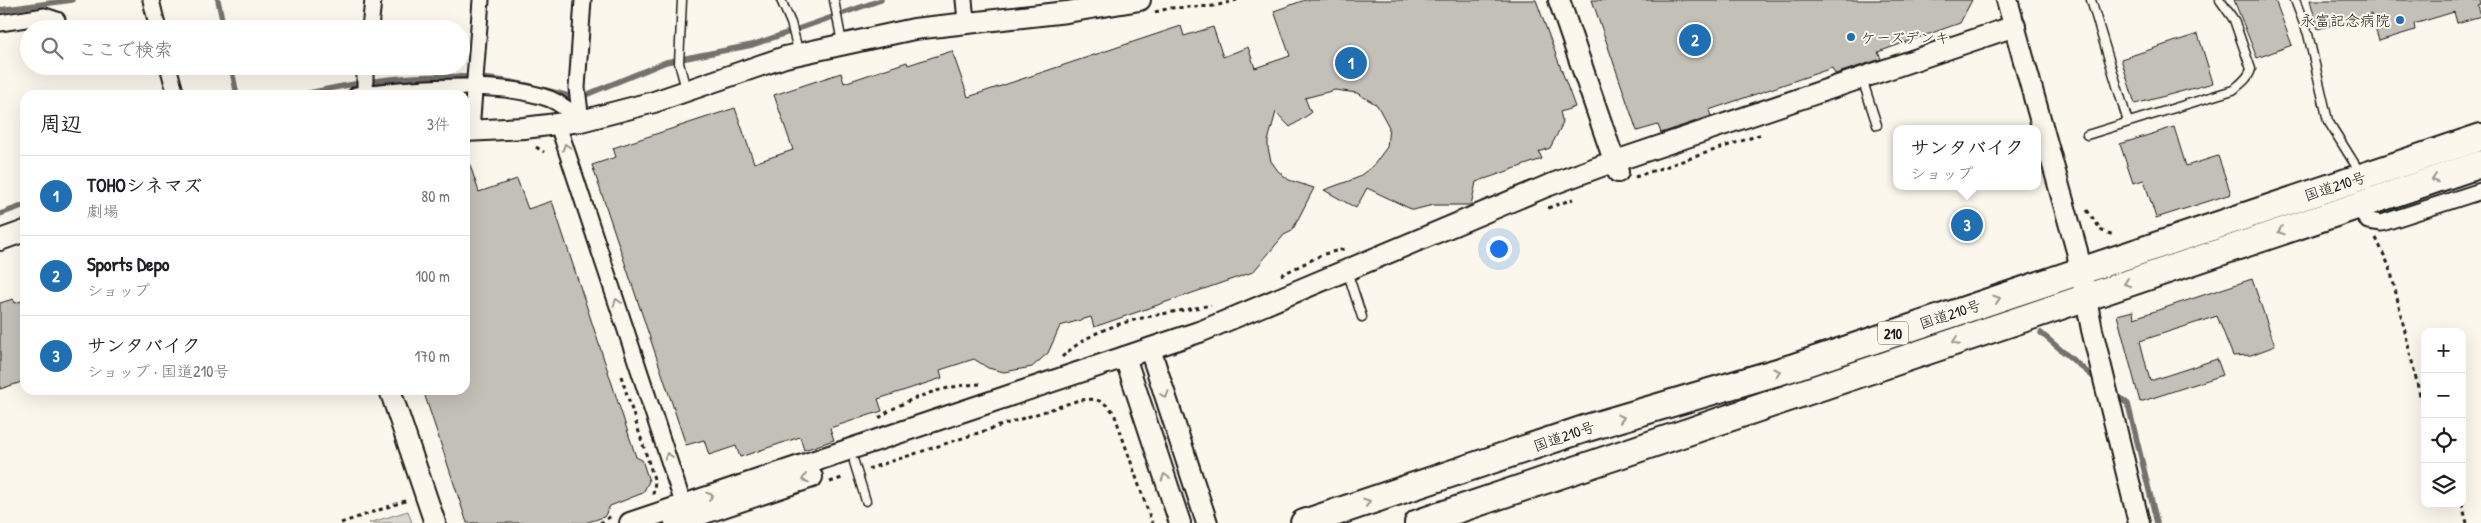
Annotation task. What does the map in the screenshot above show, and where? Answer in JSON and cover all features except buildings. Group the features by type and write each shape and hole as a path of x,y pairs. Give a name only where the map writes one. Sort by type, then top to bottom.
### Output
{"highway":[{"name":"国道210号","path":"1304,523 1586,428 1791,368 2481,137"},
{"name":"国道210号","path":"1418,523 2086,297 2363,213 2481,164"}],"street":[{"path":"151,0 156,20"},
{"path":"371,20 373,0"},
{"path":"470,114 480,0"},
{"path":"581,121 578,94 582,0"},
{"path":"964,0 966,21"},
{"path":"1559,0 1620,171"},
{"path":"2007,0 2082,271 2086,297 2139,523"},
{"path":"470,131 581,121 639,107 799,54 921,27 966,21 1147,6"},
{"path":"0,23 45,16 57,20"},
{"path":"682,518 1152,355 1350,280 1518,210 1620,171 2016,31"},
{"path":"1152,355 1202,331 1547,186 1620,171 1865,88 2016,31"},
{"path":"170,75 175,90"},
{"path":"361,90 363,75"},
{"path":"401,90 474,81 550,99 564,106 581,121"},
{"path":"558,124 682,518"},
{"path":"2363,213 2382,223 2481,191"},
{"path":"0,240 20,234"},
{"path":"1152,355 1207,523"},
{"path":"630,523 682,518 856,468 1127,363"},
{"path":"1127,363 1180,523"},
{"path":"392,395 435,523"}],"lane":[{"path":"682,0 679,63 687,91"},
{"path":"781,0 791,23 799,54"},
{"path":"834,0 842,43"},
{"path":"2091,0 2128,122"},
{"path":"2087,135 2233,90 2250,74 2251,69 2234,20 2220,0"},
{"path":"2295,0 2308,34 2328,121 2362,177"},
{"path":"1865,88 1877,124"},
{"path":"1350,280 1362,317"},
{"path":"856,468 866,501"}],"path":[{"path":"1147,6 1170,8 1216,6 1237,0"},
{"path":"1620,171 1766,132"},
{"path":"1542,211 1576,198"},
{"path":"2086,208 2102,231 2120,236"},
{"path":"2363,213 2390,268 2421,401"},
{"path":"1280,276 1324,254 1346,248"},
{"path":"1056,363 1076,343 1095,332 1117,324 1214,304"},
{"path":"620,376 655,482 655,491 650,499"},
{"path":"876,421 896,405 954,387 990,384"},
{"path":"824,484 856,468 1076,400 1098,399 1114,413 1152,523"},
{"path":"341,523 409,500"},
{"path":"2463,508 2467,523"}],"shaded area":[{"path":"408,511 412,523 369,523"}],"waterway":[{"path":"0,10 72,0"},
{"path":"218,0 222,20"},
{"path":"542,89 569,96 588,94 666,62 752,45 881,0"},
{"path":"233,75 236,90"},
{"path":"324,90 387,79 445,76 502,80 531,86"},
{"path":"0,214 20,207"},
{"path":"2041,333 2098,381"},
{"path":"2114,393 2128,404 2157,523"}],"place":[{"name":"永富記念病院","path":"2400,20"},
{"name":"ケーズデンキ","path":"1851,37"},
{"name":"Sports Depo","path":"1695,40"},
{"name":"TOHOシネマズ","path":"1351,63"},
{"name":"サンタバイク","path":"1967,225"}]}
